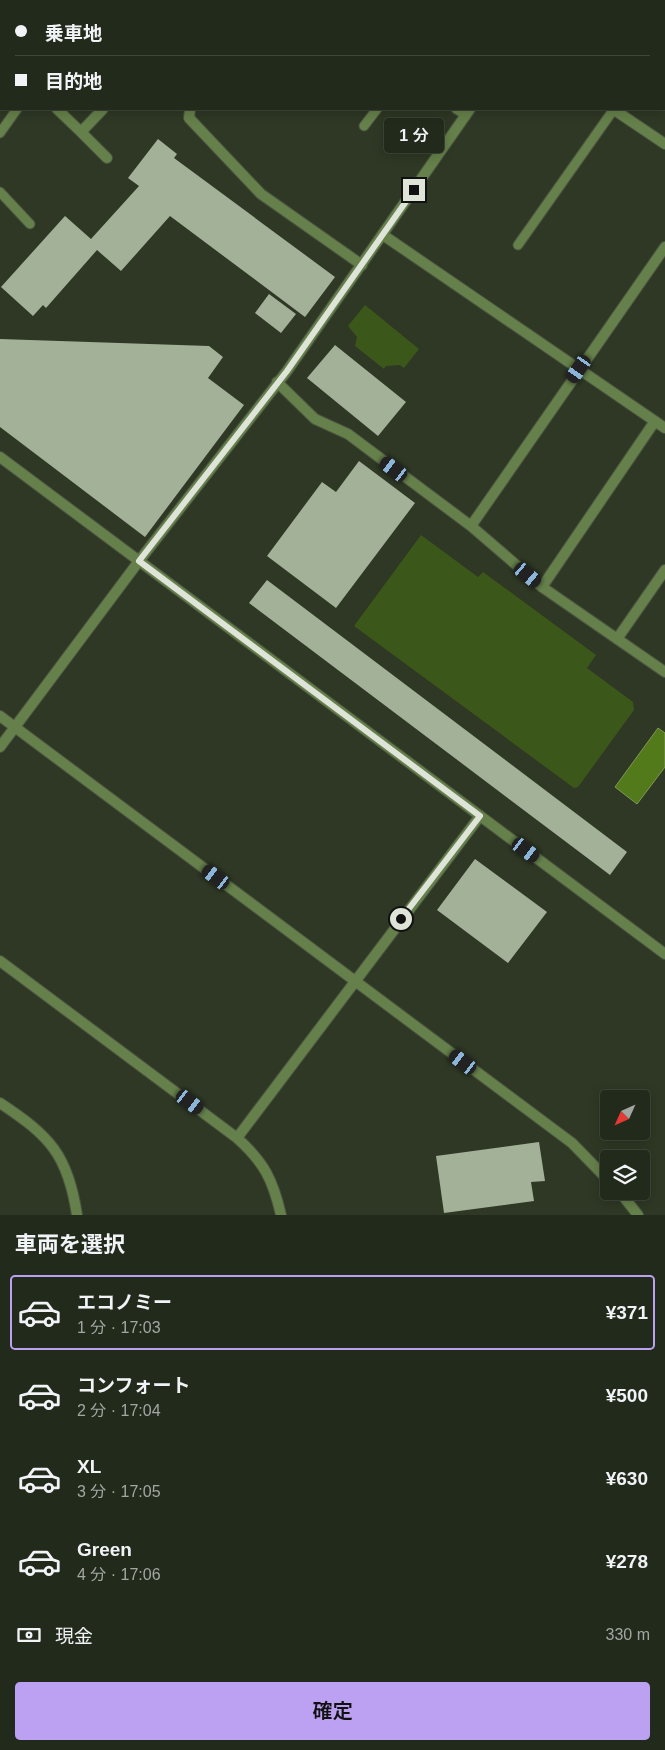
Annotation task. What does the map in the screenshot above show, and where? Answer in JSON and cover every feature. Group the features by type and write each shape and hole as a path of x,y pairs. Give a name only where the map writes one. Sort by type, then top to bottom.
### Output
{"street":[{"path":"58,110 107,158"},
{"path":"81,132 102,110"},
{"path":"190,110 189,118 261,194 362,265"},
{"path":"614,110 665,144"},
{"path":"0,747 139,561 277,382 362,265 468,112"},
{"path":"383,234 665,428"},
{"path":"471,526 665,247"},
{"path":"277,382 315,419 348,434 471,526 542,587 665,672"},
{"path":"542,587 655,421"},
{"path":"0,457 665,954"},
{"path":"617,639 665,570"},
{"path":"0,716 572,1144 600,1172"},
{"path":"237,1138 480,816"},
{"path":"0,961 237,1138 262,1162 270,1177 281,1215"},
{"path":"0,1103 37,1130 60,1155 68,1173 77,1215"},
{"path":"626,1200 638,1215"}],"lane":[{"path":"0,132 16,110"},
{"path":"364,126 376,110"},
{"path":"518,245 612,110"},
{"path":"0,192 30,224"}],"shaded area":[{"path":"365,305 419,349 404,368 400,365 386,366 384,369 355,346 357,337 348,326"},
{"path":"421,535 478,577 483,572 596,655 587,668 633,702 634,710 578,787 574,788 354,626"},
{"path":"658,728 665,733 665,767 637,804 615,787"}],"building":[{"path":"158,139 177,154 174,158 335,277 305,317 170,216 121,271 97,250 46,308 43,305 33,316 1,287 65,216 91,239 139,186 128,178"},
{"path":"269,294 296,314 281,333 255,313"},
{"path":"0,339 209,346 223,357 208,378 244,405 145,537 0,427"},
{"path":"335,345 406,402 378,436 307,378"},
{"path":"359,461 415,503 336,608 267,556 322,482 336,492"},
{"path":"267,580 627,852 610,875 249,603"},
{"path":"475,859 547,912 508,963 437,910"},
{"path":"539,1142 545,1181 531,1182 534,1201 444,1213 436,1156"}],"route":[{"path":"401,919 480,816 139,561 287,371 414,190"}]}
